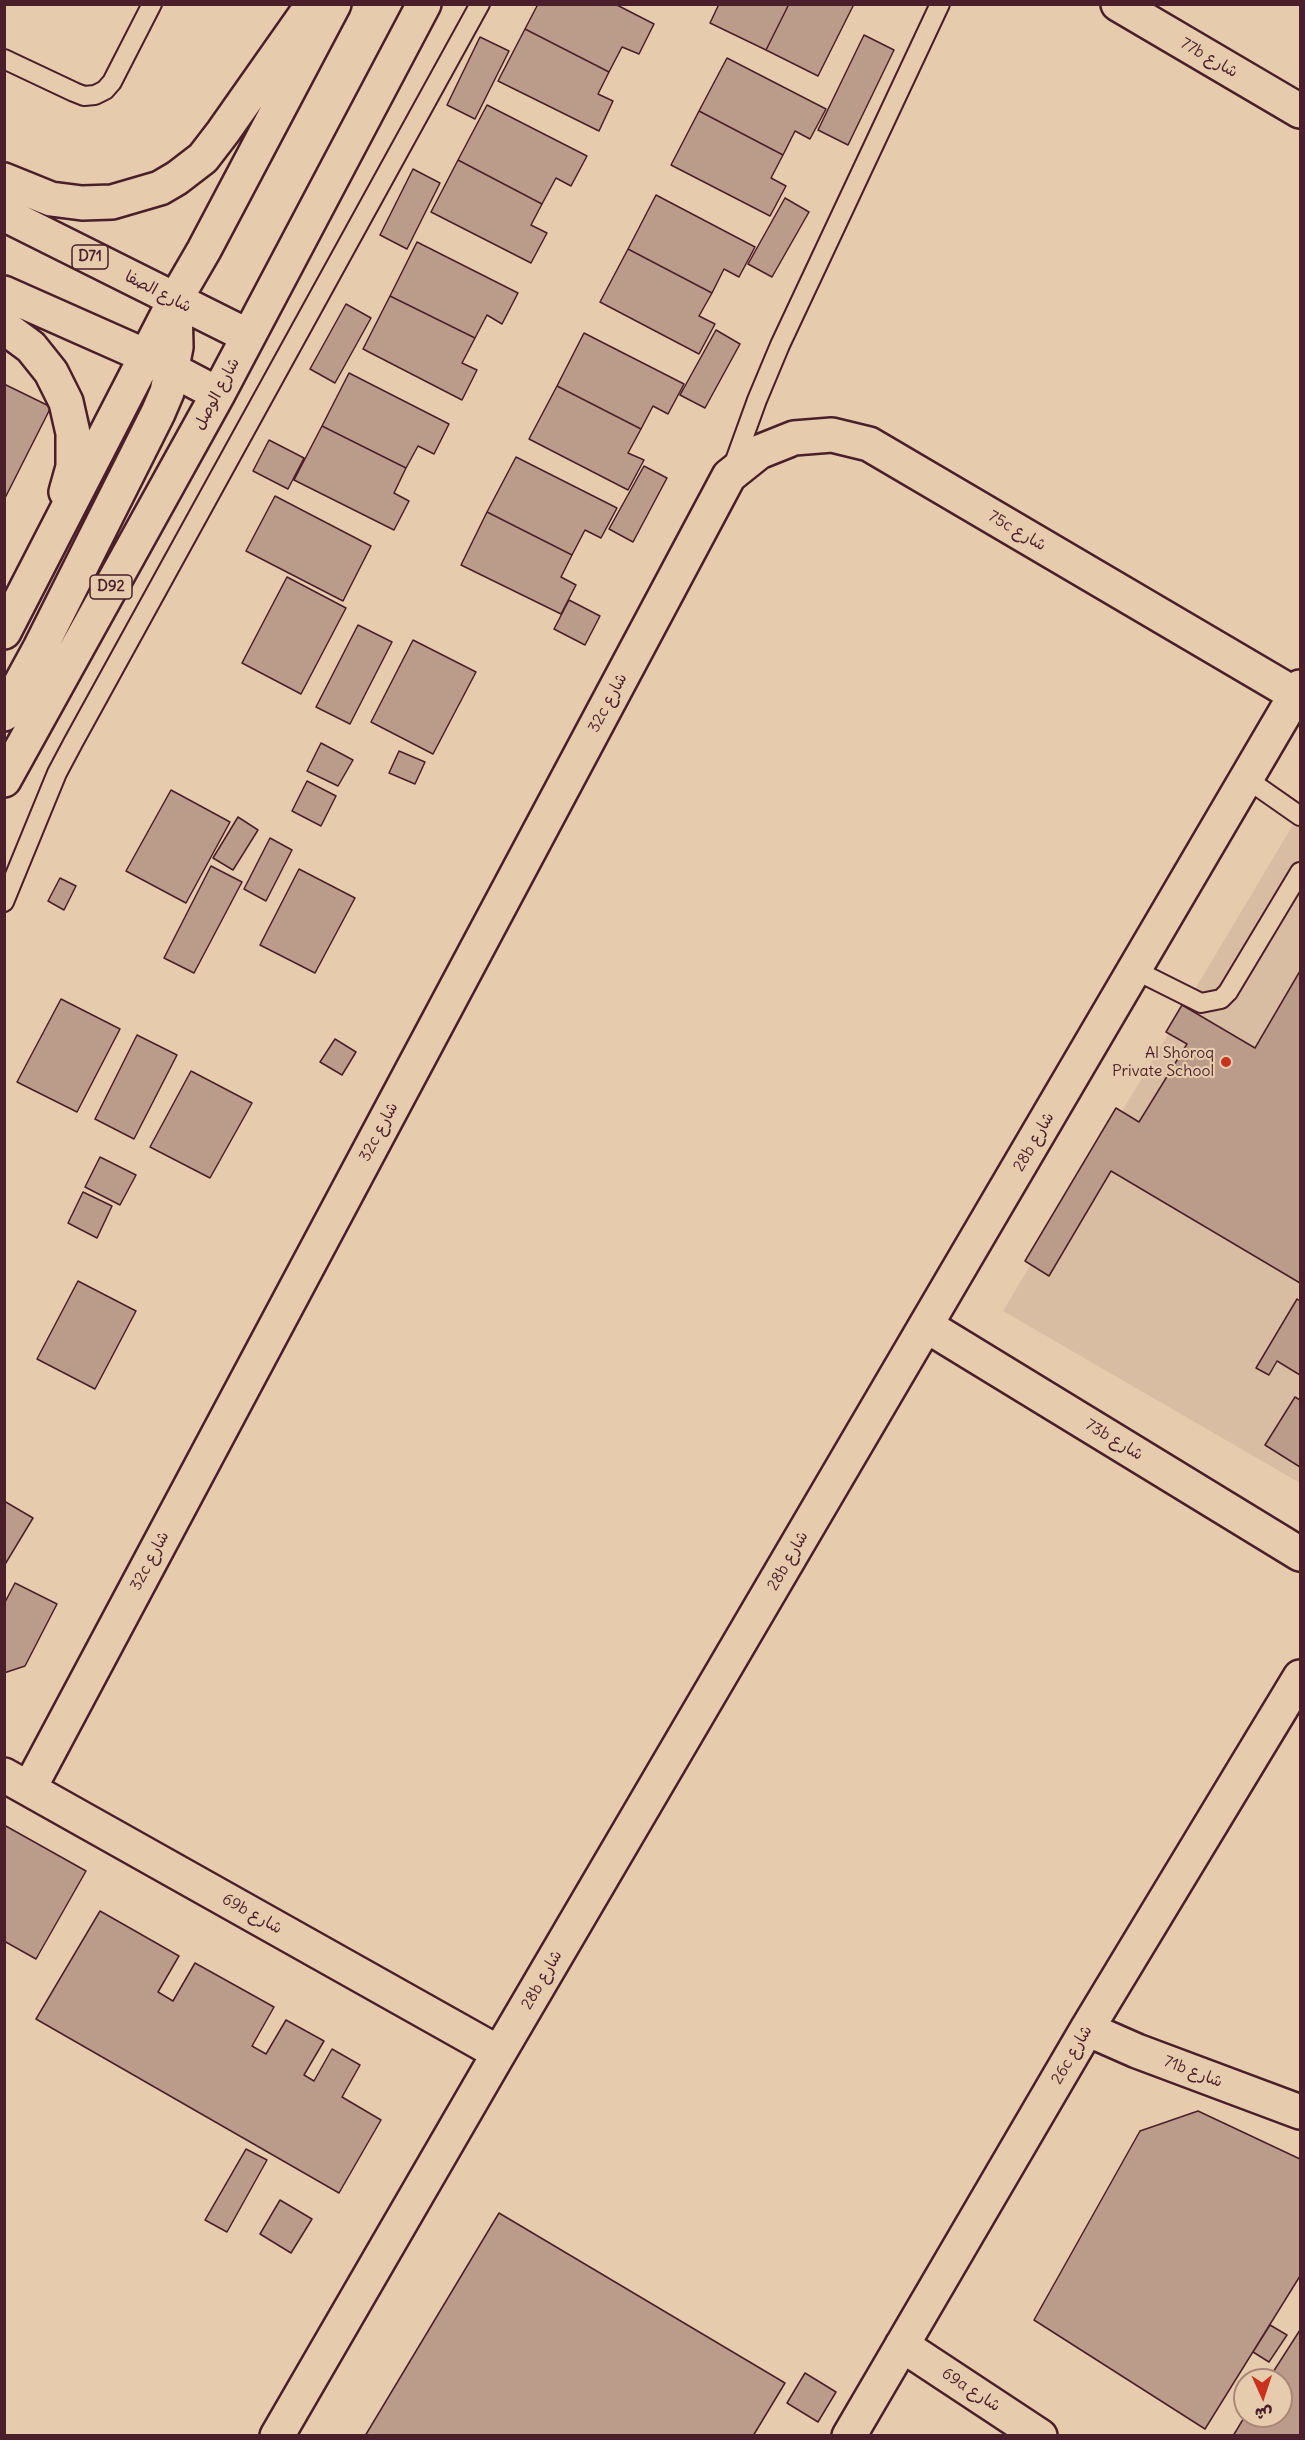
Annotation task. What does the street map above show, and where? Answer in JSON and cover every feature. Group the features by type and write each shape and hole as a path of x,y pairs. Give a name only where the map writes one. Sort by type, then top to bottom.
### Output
{"street":[{"path":"4,180 51,199 82,203 112,202 142,194 177,178 203,158 313,4"},
{"path":"4,714 40,648 158,413 159,363 175,300 204,250 333,4"},
{"name":"شارع الوصل","path":"4,780 218,394 424,4"},
{"name":"77b شارع","path":"1118,4 1300,111"},
{"name":"شارع الصفا","path":"4,214 248,336"},
{"path":"4,293 159,363 218,394"},
{"path":"4,327 31,347 51,372 66,402 73,434 73,466 54,535"},
{"path":"8,621 54,535 159,363"},
{"name":"75c شارع","path":"729,476 759,452 794,438 832,435 869,444 1298,691"},
{"name":"32c شارع","path":"16,1782 729,476"},
{"name":"28b شارع","path":"277,2436 499,2053 1298,691"},
{"name":"73b شارع","path":"927,1326 1300,1554"},
{"name":"26c شارع","path":"849,2436 1087,2029 1300,1677"},
{"name":"69b شارع","path":"16,1782 499,2053"},
{"name":"71b شارع","path":"1087,2029 1137,2051 1300,2112"},
{"name":"69a شارع","path":"902,2345 1040,2436"}],"lane":[{"path":"4,59 84,96 95,95 105,90 112,82 152,4"},
{"path":"4,902 57,772 480,4"},
{"path":"729,476 780,345 939,4"},
{"path":"1247,779 1300,816"},
{"path":"1135,970 1201,1003 1221,999 1228,992 1300,872"}],"shaded area":[{"name":"Al Shoroq Private School","path":"1300,813 1300,1483 1003,1311"}],"building":[{"path":"538,4 615,4 654,24 639,54 622,47 609,72 525,29"},
{"path":"719,4 789,4 766,50 710,23"},
{"path":"789,4 854,4 818,76 766,50"},
{"path":"525,29 609,72 598,94 613,101 599,131 498,81"},
{"path":"864,35 894,50 848,145 818,130"},
{"path":"480,37 509,51 475,119 447,105"},
{"path":"727,58 826,109 810,139 795,131 783,155 699,111"},
{"path":"487,105 587,156 571,186 556,178 542,204 458,160"},
{"path":"699,111 783,155 771,178 786,186 770,216 671,165"},
{"path":"458,160 542,204 531,225 547,233 531,263 431,212"},
{"path":"413,169 440,183 407,249 380,235"},
{"path":"656,195 755,247 739,277 724,269 712,293 628,249"},
{"path":"785,198 809,212 772,277 748,264"},
{"path":"417,242 518,293 502,324 487,315 475,338 390,296"},
{"path":"628,249 712,293 699,316 715,324 699,354 600,302"},
{"path":"390,296 475,338 462,363 477,370 462,400 363,349"},
{"path":"346,304 371,318 335,383 310,369"},
{"path":"716,330 740,344 705,408 680,395"},
{"path":"584,333 684,384 668,414 653,406 641,429 557,386"},
{"path":"349,373 449,424 434,454 418,446 406,468 322,426"},
{"path":"4,384 51,407 4,500"},
{"path":"557,386 641,429 628,453 644,460 628,490 529,439"},
{"path":"322,426 406,468 394,493 409,501 394,530 294,480"},
{"path":"269,440 304,458 288,489 253,471"},
{"path":"516,457 617,508 601,538 585,530 572,555 487,512"},
{"path":"644,466 667,478 633,542 609,529"},
{"path":"275,496 371,546 343,601 246,551"},
{"path":"487,512 572,555 561,577 576,585 561,614 461,565"},
{"path":"287,577 346,608 301,694 242,663"},
{"path":"569,600 600,616 585,645 554,629"},
{"path":"358,625 392,642 350,724 316,707"},
{"path":"413,640 476,672 433,754 371,722"},
{"path":"321,743 353,760 338,786 307,771"},
{"path":"399,751 425,762 415,784 389,773"},
{"path":"307,781 336,796 321,826 292,811"},
{"path":"171,790 230,822 186,903 126,871"},
{"path":"238,817 258,830 233,870 213,858"},
{"path":"270,838 292,850 266,901 244,889"},
{"path":"211,866 242,882 194,973 164,958"},
{"path":"299,869 355,898 315,973 260,945"},
{"path":"60,878 76,886 64,910 48,901"},
{"path":"1300,971 1300,1283 1111,1171 1049,1276 1025,1261 1116,1108 1139,1122 1187,1044 1166,1032 1182,1005 1255,1048"},
{"path":"61,999 120,1029 77,1112 17,1082"},
{"path":"137,1035 177,1055 134,1139 95,1119"},
{"path":"335,1039 356,1052 342,1075 320,1062"},
{"path":"191,1071 252,1103 210,1178 150,1147"},
{"path":"100,1157 136,1175 120,1205 85,1187"},
{"path":"83,1192 112,1206 97,1238 68,1223"},
{"path":"78,1281 136,1311 95,1389 37,1359"},
{"path":"1297,1299 1300,1301 1300,1375 1277,1361 1269,1375 1256,1368"},
{"path":"1295,1397 1300,1400 1300,1467 1265,1445"},
{"path":"4,1501 33,1518 4,1566"},
{"path":"15,1583 57,1604 25,1666 4,1673 4,1604"},
{"path":"4,1825 86,1871 36,1959 4,1941"},
{"path":"100,1911 179,1956 158,1992 173,2001 195,1963 274,2007 252,2046 266,2054 286,2020 324,2041 304,2075 314,2081 332,2049 360,2065 342,2097 381,2120 339,2193 36,2019"},
{"path":"1198,2111 1300,2159 1300,2276 1243,2368 1233,2368 1233,2384 1205,2429 1034,2320 1140,2131"},
{"path":"246,2149 267,2160 227,2232 205,2220"},
{"path":"280,2200 312,2219 291,2253 260,2234"},
{"path":"499,2213 785,2383 753,2436 365,2436"},
{"path":"1270,2325 1287,2335 1269,2362 1253,2352"},
{"path":"1300,2330 1300,2436 1233,2436 1238,2428 1293,2428 1293,2368 1276,2368"},
{"path":"805,2373 836,2392 818,2422 787,2403"}],"place":[{"name":"Al Shoroq Private School","path":"1226,1062"}]}
